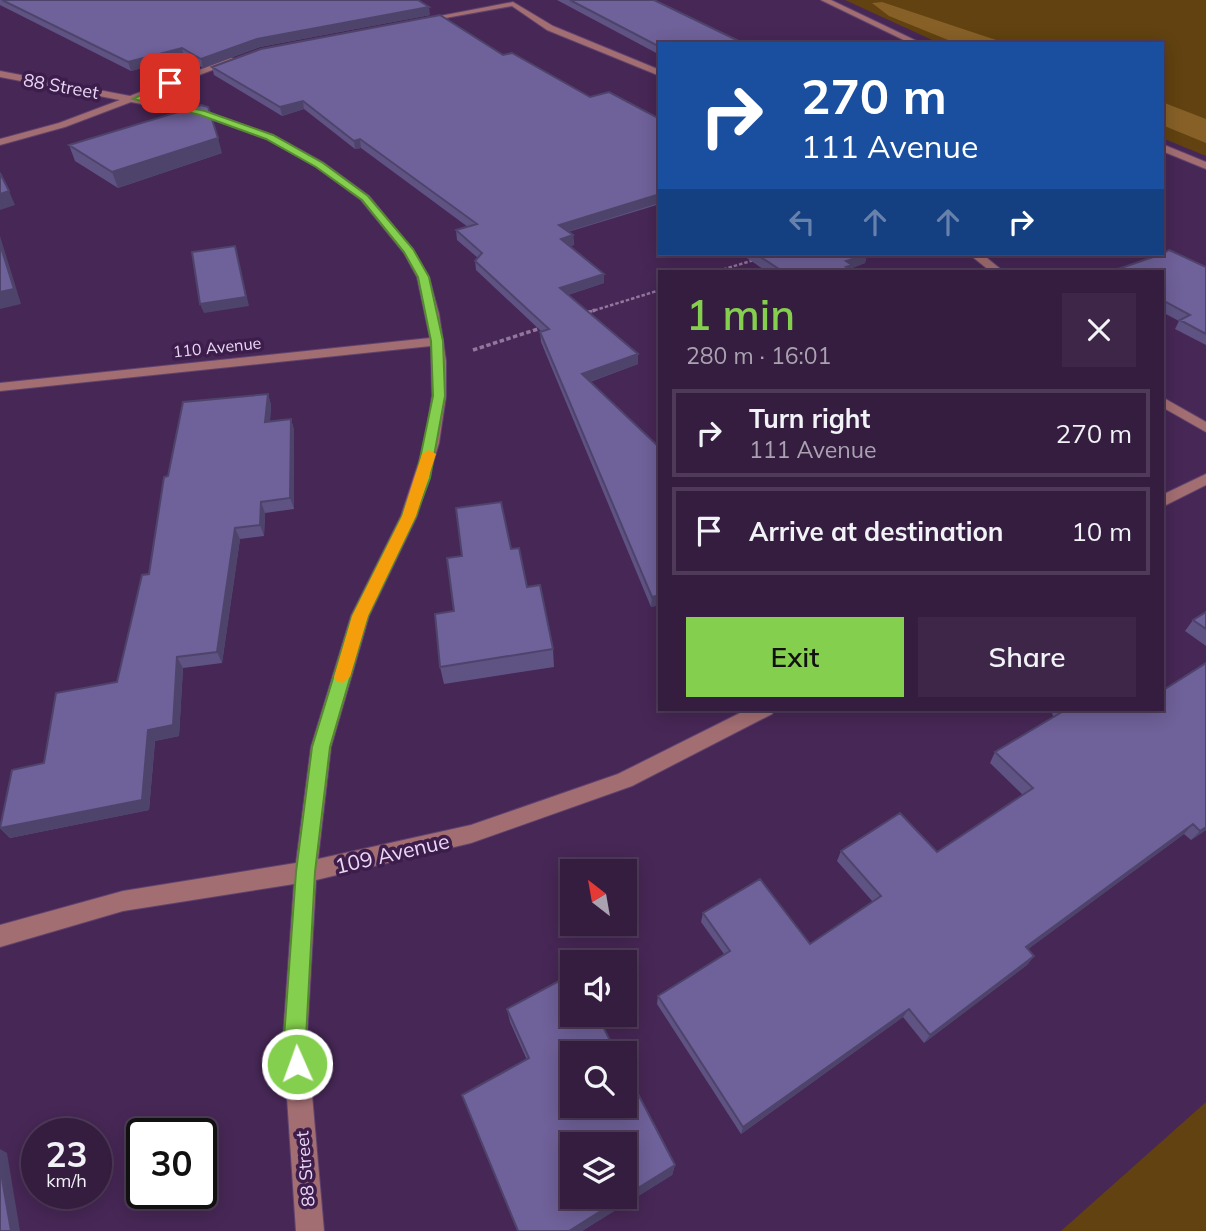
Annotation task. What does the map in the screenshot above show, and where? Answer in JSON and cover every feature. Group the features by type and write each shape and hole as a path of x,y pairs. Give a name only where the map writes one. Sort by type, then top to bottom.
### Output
{"street":[{"path":"825,0 915,42"},
{"path":"407,23 513,4 550,28 658,72"},
{"path":"0,142 137,99 170,83 247,56"},
{"name":"88 Street","path":"0,74 202,113 270,137 320,165 365,198 409,251 423,277 439,360 439,396 423,478 409,516 360,616 321,747 306,872 295,1038 310,1231"},
{"path":"1164,149 1206,166"},
{"path":"978,256 996,270"},
{"name":"110 Avenue","path":"0,387 437,341"},
{"path":"1164,402 1206,428"},
{"path":"1164,501 1206,479"},
{"name":"109 Avenue","path":"0,936 123,901 306,872 471,834 625,780 761,711"}],"path":[{"path":"721,270 762,257"},
{"path":"582,315 658,291"},
{"path":"439,360 543,327"}],"shaded area":[{"path":"845,0 1206,0 1206,156 1164,139 1164,42 937,42"},
{"path":"882,2 1002,42 953,42 889,16 872,3"},
{"path":"1164,103 1206,119 1206,143 1164,126"},
{"path":"1206,1102 1206,1231 1061,1231"}],"building":[{"path":"2,0 418,0 429,7 257,39 201,59 182,48 128,62"},
{"path":"570,0 654,0 741,42 658,42 658,46"},
{"path":"440,15 503,55 512,53 590,97 609,92 658,118 658,195 559,225 573,235 561,239 604,274 560,288 638,354 582,374 658,446 658,596 652,597 540,332 549,329 475,261 482,253 456,230 477,224 360,139 354,141 303,101 280,107 212,67 261,49"},
{"path":"201,105 208,107 218,138 112,172 69,145"},
{"path":"0,173 9,191 0,194"},
{"path":"0,244 14,289 0,292"},
{"path":"235,246 246,297 200,304 192,252"},
{"path":"1169,250 1206,267 1206,334 1180,320 1190,315 1164,301 1164,270 1115,270 1156,256 1164,256"},
{"path":"759,256 861,256 846,261 852,265 846,267 851,270 780,270"},
{"path":"268,394 265,422 291,419 290,498 261,502 260,525 235,528 217,652 177,657 173,725 148,730 142,800 0,828 12,770 44,763 56,693 117,682 142,575 149,574 164,477 168,476 183,402"},
{"path":"501,502 511,549 519,548 527,587 540,585 553,649 440,667 435,614 454,611 447,558 462,556 456,508"},
{"path":"1206,612 1206,629 1193,620"},
{"path":"1206,663 1206,827 1200,831 1193,824 1026,947 1034,956 930,1035 909,1009 743,1127 658,996 730,951 703,913 760,879 810,944 881,896 841,851 900,813 937,852 1033,788 995,752 1063,711 1164,711 1164,690"},
{"path":"560,980 560,1027 603,1027 610,1041 560,1041 560,1118 637,1118 637,1092 675,1165 637,1189 637,1132 560,1132 560,1209 604,1209 569,1231 518,1231 462,1095 529,1058 507,1009"},
{"path":"0,1167 11,1231 0,1231"}],"slow traffic":[{"path":"342,677 360,616 409,516 429,454"}],"route":[{"path":"170,83 137,99 202,113 270,137 320,165 365,198 386,220 409,251 423,277 437,341 439,396 432,443 423,478 409,516 360,616 321,747 306,872 295,1038 297,1064"}]}
